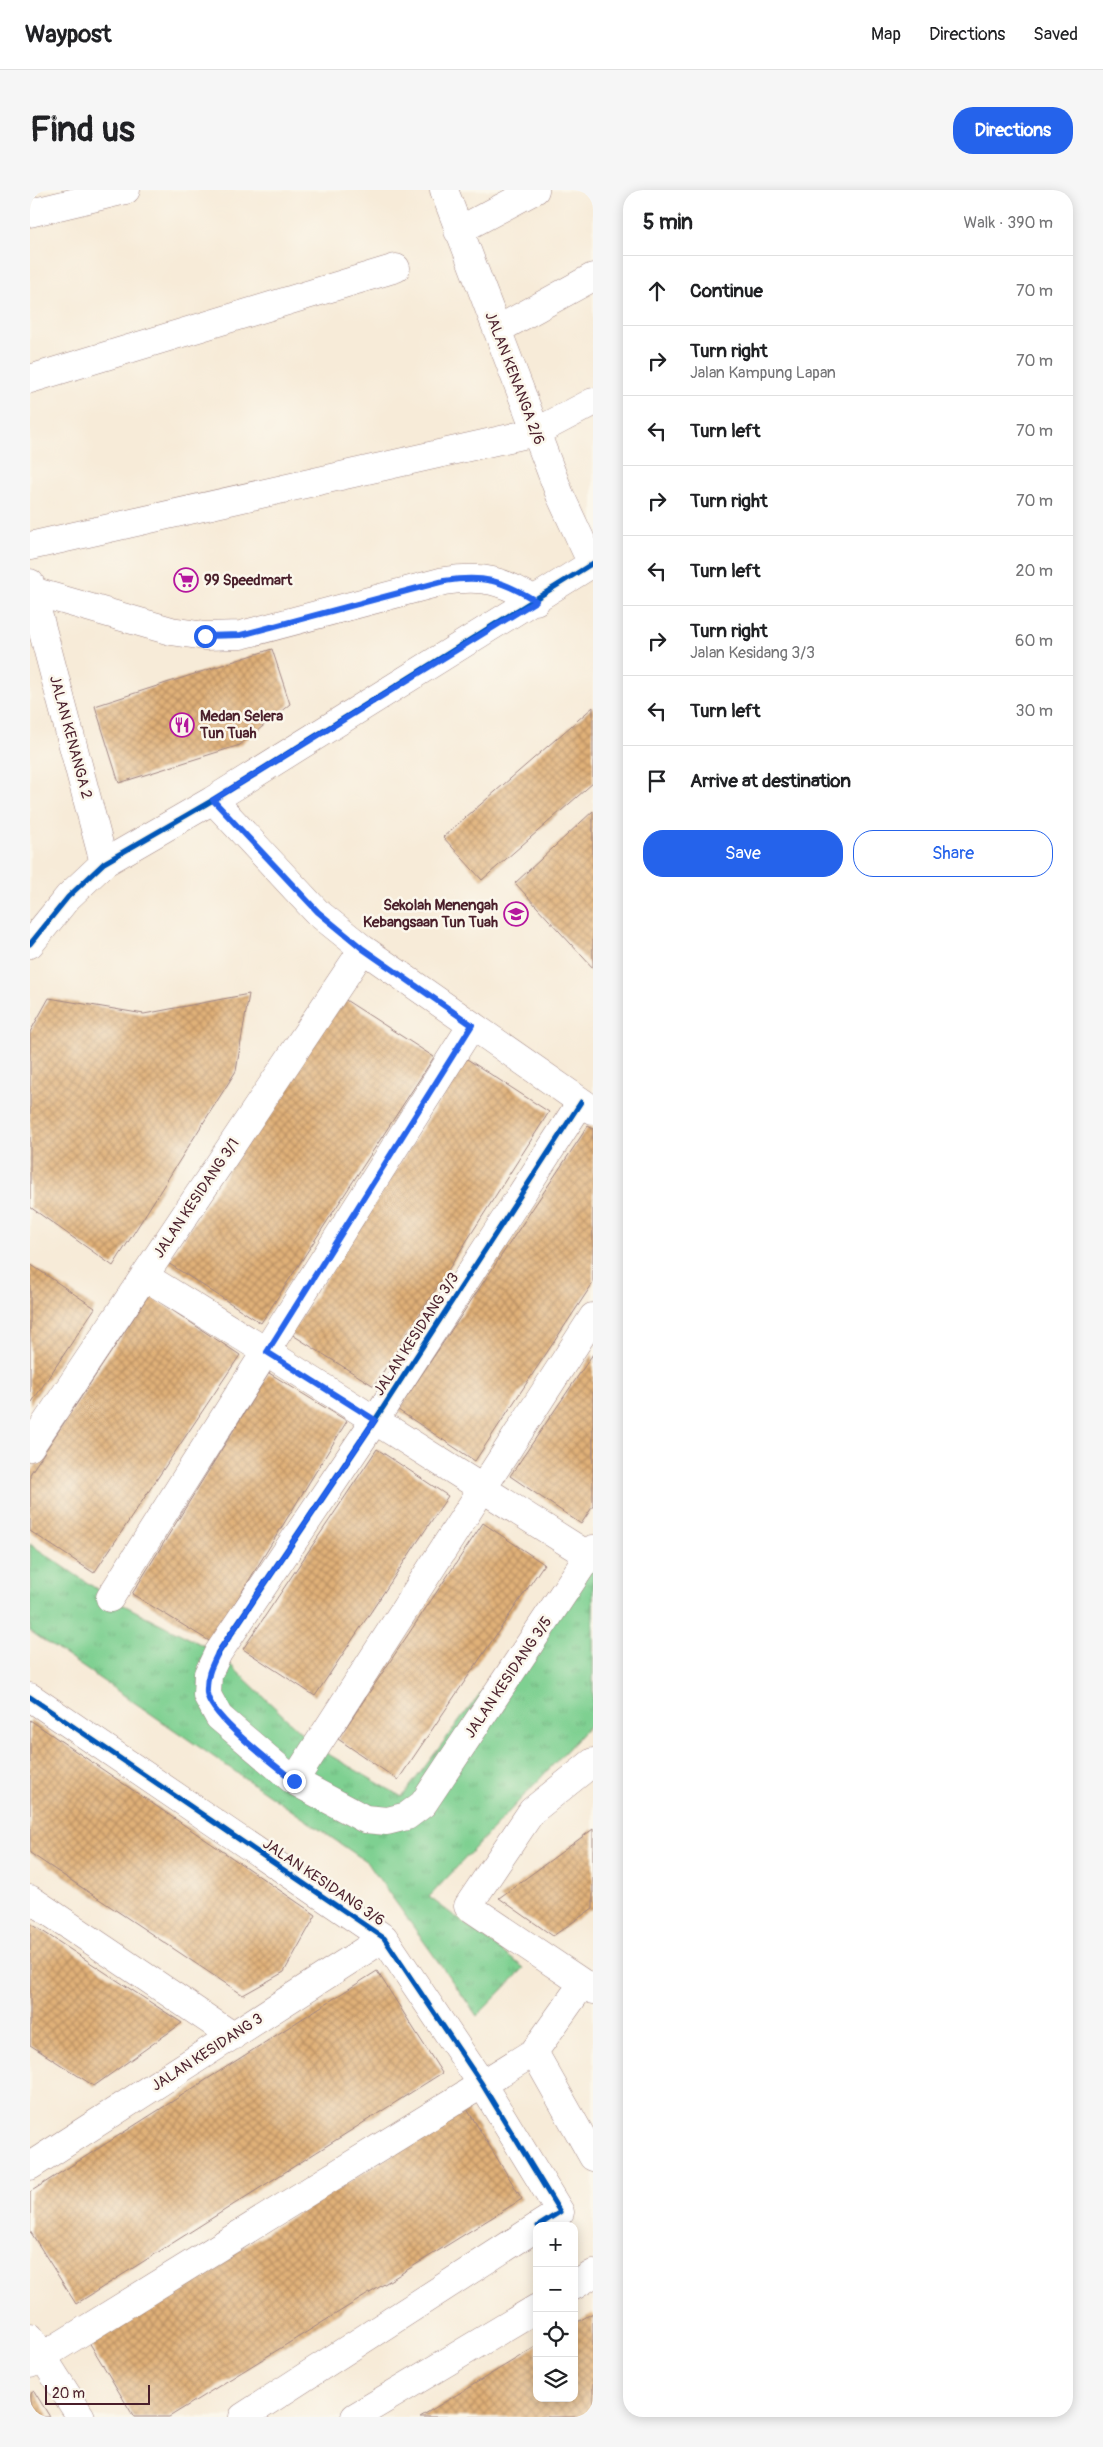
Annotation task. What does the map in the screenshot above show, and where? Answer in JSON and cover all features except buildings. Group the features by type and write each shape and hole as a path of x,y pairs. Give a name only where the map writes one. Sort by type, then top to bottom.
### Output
{"street":[{"path":"30,213 126,190"},
{"name":"JALAN KENANGA 2/6","path":"444,190 560,495 593,564"},
{"path":"458,231 534,190"},
{"path":"30,379 396,268"},
{"path":"497,330 593,277"},
{"path":"30,546 536,432 593,402"},
{"path":"30,944 68,897 104,863 213,800 593,564"},
{"path":"31,587 171,631 205,636 241,635 444,581 470,577 492,580 514,588 536,601"},
{"name":"JALAN KENANGA 2","path":"31,587 104,863"},
{"path":"213,800 318,912 363,949 587,1106"},
{"name":"JALAN KESIDANG 3/1","path":"30,1447 363,949"},
{"path":"110,1598 472,1025"},
{"name":"JALAN KESIDANG 3/3","path":"423,1804 406,1816 387,1821 364,1819 294,1781 219,1717 207,1696 208,1674 218,1653 587,1106"},
{"path":"144,1276 483,1488 591,1553"},
{"path":"294,1781 593,1317"},
{"name":"JALAN KESIDANG 3/5","path":"423,1804 591,1553"},
{"name":"JALAN KESIDANG 3/6","path":"30,1697 384,1938 482,2084 545,2221"},
{"path":"81,2417 34,2353 534,2052 588,1986 468,1906 532,1811 593,1762"},
{"path":"30,1899 234,2036"},
{"name":"JALAN KESIDANG 3","path":"30,2166 384,1938"},
{"path":"534,2052 593,2157"},
{"path":"243,2417 545,2221"},
{"path":"578,2283 593,2274"},
{"path":"355,2417 533,2310"}],"green space":[{"path":"30,1544 110,1598 218,1653 316,1747 402,1797 593,1544 593,1722 429,1897 524,1968 477,2016 367,1862 30,1631"}],"cycle path":[{"path":"30,944 68,897 104,863 213,800 593,563"},
{"path":"218,1653 375,1420 581,1102"},
{"path":"30,1697 384,1938 482,2084 560,2212 544,2222"}],"place":[{"name":"99 Speedmart","path":"186,580"},
{"name":"Medan Selera Tun Tuah","path":"182,725"},
{"name":"Sekolah Menengah Kebangsaan Tun Tuah","path":"516,914"}],"route":[{"path":"205,636 241,635 444,581 470,577 492,580 514,588 536,601 213,800 318,912 363,949 472,1025 267,1352 375,1420 218,1653 208,1674 207,1696 219,1717 294,1781"}]}
